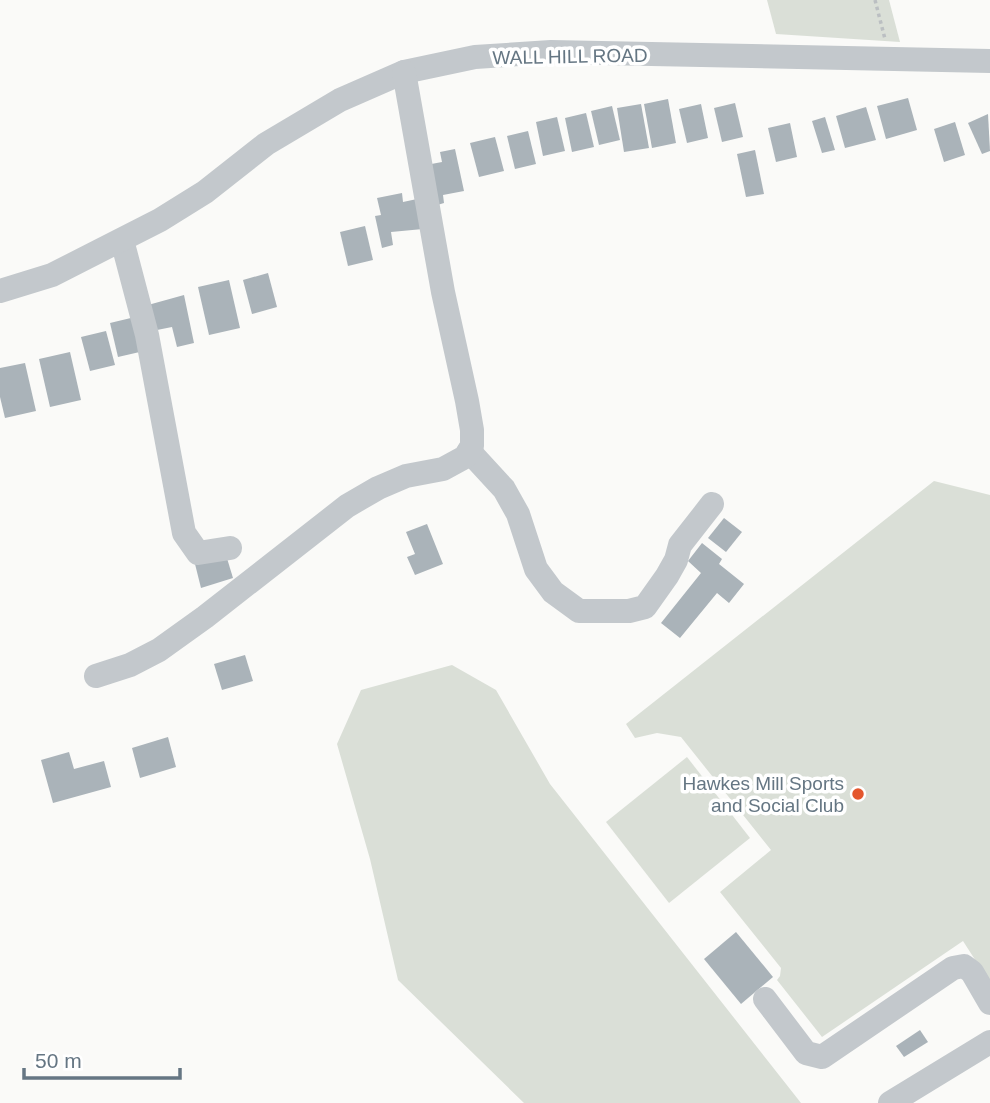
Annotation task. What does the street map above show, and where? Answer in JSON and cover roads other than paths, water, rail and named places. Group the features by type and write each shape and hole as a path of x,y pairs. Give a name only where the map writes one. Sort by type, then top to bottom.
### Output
{"street":[{"name":"WALL HILL ROAD","path":"0,291 52,275 160,220 205,192 266,144 340,100 404,72 475,57 551,52 990,61"},
{"path":"96,676 130,665 159,650 347,506 406,476 443,469 469,452 472,446 471,420 443,292 404,72"},
{"path":"122,240 147,335 184,533 198,552 230,548"},
{"path":"469,452 504,489 518,514 536,569 553,592 579,611 629,611 645,607 667,576 676,560 680,545 712,504"},
{"path":"765,999 806,1053 822,1057 953,968 964,967 972,972 990,1003"},
{"path":"890,1103 990,1042"}],"place":[{"name":"Hawkes Mill Sports and Social Club","path":"858,794"}]}
